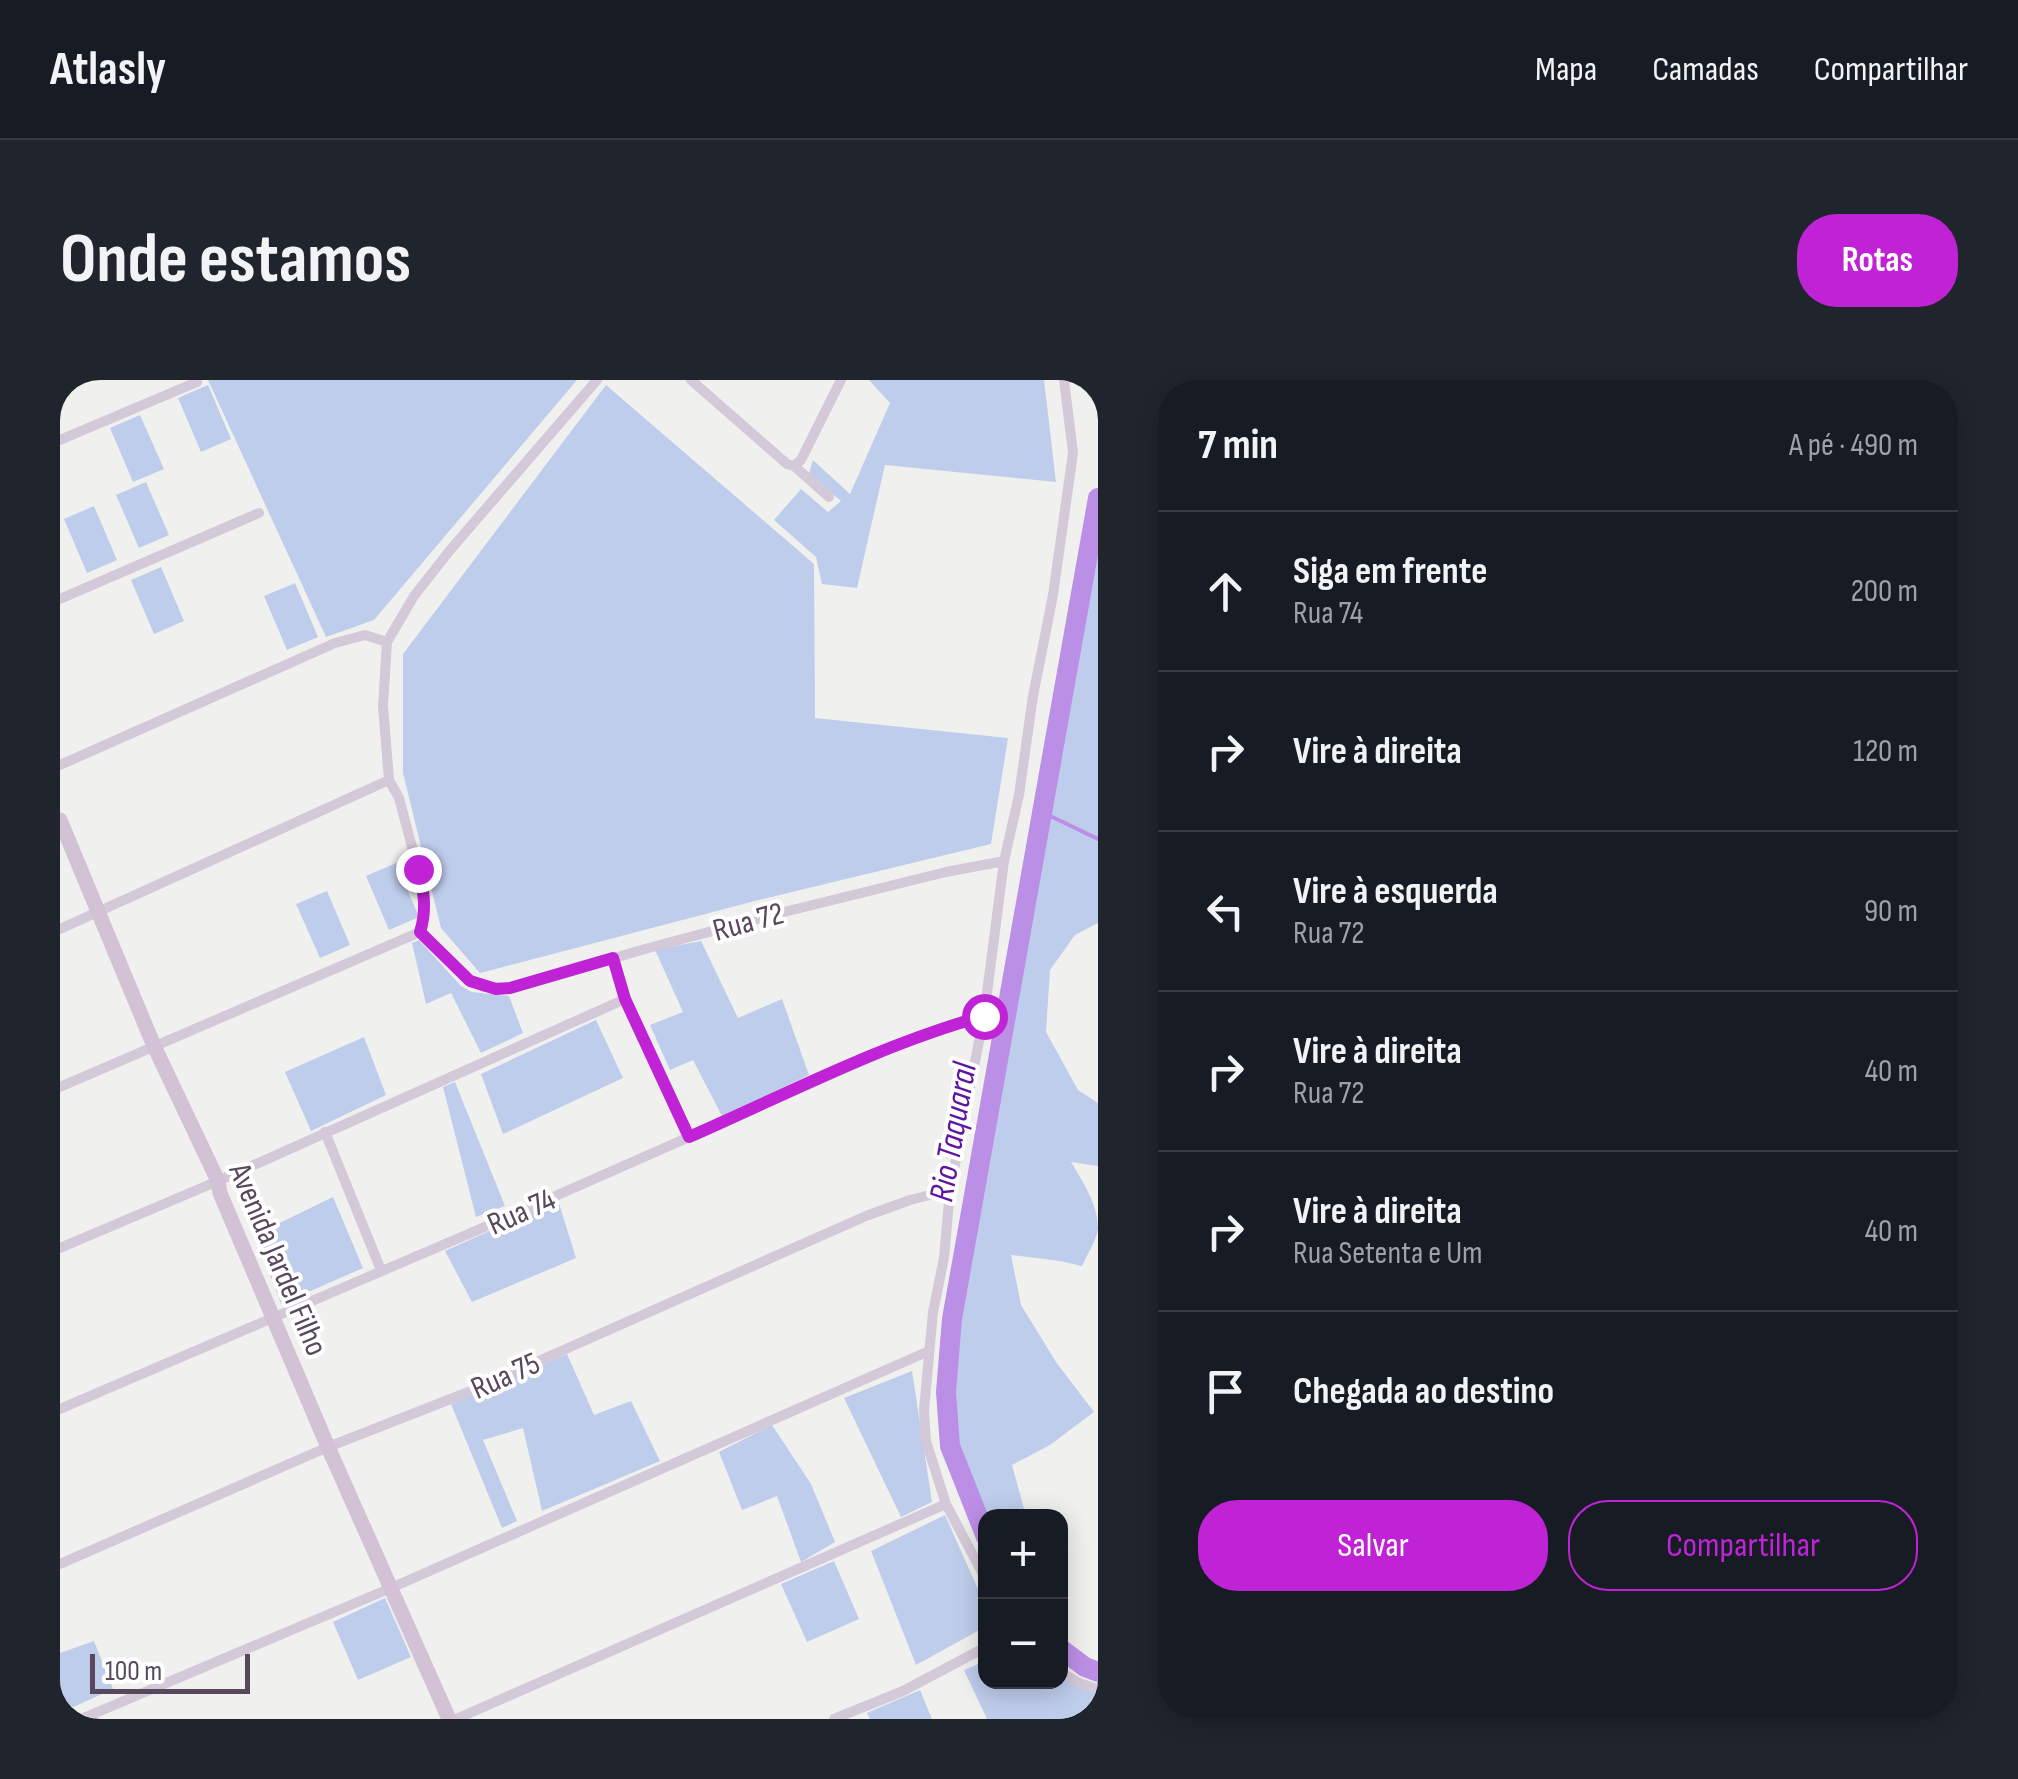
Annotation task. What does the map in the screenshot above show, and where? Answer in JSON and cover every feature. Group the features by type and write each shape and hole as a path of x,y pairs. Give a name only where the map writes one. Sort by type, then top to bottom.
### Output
{"main road":[{"name":"Avenida Jardel Filho","path":"60,820 154,1046 218,1180 220,1193 328,1447 452,1719"}],"street":[{"path":"60,1087 420,932 425,896 399,798 389,780 383,706 387,642 414,596 450,549 597,380"},
{"path":"691,380 829,497"},
{"path":"794,466 802,460 840,380"},
{"path":"978,1565 946,1504 933,1465 924,1424 929,1351 950,1190 984,1016 1004,861 1053,595 1072,452 1064,380"},
{"path":"60,440 198,382"},
{"path":"60,600 260,513"},
{"path":"60,765 335,642 365,635 387,642"},
{"path":"60,929 389,780"},
{"name":"Rua 72","path":"420,932 470,981 496,989 510,988 846,896 1004,861"},
{"path":"613,958 625,999 689,1137"},
{"path":"60,1248 625,999"},
{"name":"Rua 74","path":"60,1409 891,1048 984,1016"},
{"path":"325,1132 381,1270"},
{"name":"Rua 75","path":"60,1564 328,1447 472,1391 866,1216 950,1190"},
{"path":"81,1719 391,1588 929,1351"},
{"path":"452,1719 946,1504"},
{"path":"834,1719 903,1691 978,1652"},
{"path":"1068,1677 1098,1689"}],"shaded area":[{"path":"208,380 577,380 374,620 326,637"},
{"path":"869,380 1044,380 1056,482 885,465 857,588 822,584 816,557 774,520 801,489 828,512 841,501 809,473 813,460 850,494 890,403"},
{"path":"208,385 231,439 201,452 178,398"},
{"path":"606,385 814,564 815,718 1008,738 991,844 480,973 441,928 403,773 403,654"},
{"path":"140,415 164,469 133,482 110,428"},
{"path":"146,482 169,535 139,548 116,495"},
{"path":"94,506 117,560 87,573 64,519"},
{"path":"1098,527 1098,923 1075,935 1050,970 1046,1032 1078,1090 1098,1103 1098,1166 1071,1162 1093,1202 1098,1229 1082,1266 1011,1255 1021,1305 1056,1362 1094,1412 1050,1445 1012,1465 1024,1509 980,1509 956,1444 948,1389 1029,869 1045,779 1075,661"},
{"path":"161,567 184,621 154,634 131,580"},
{"path":"295,583 318,637 287,650 264,596"},
{"path":"396,863 419,917 389,930 366,876"},
{"path":"327,891 350,945 320,958 296,904"},
{"path":"419,940 461,986 472,992 509,996 523,1033 481,1053 451,993 426,1004 412,943"},
{"path":"701,941 738,1018 782,999 809,1075 722,1116 693,1060 670,1070 650,1025 683,1012 655,950"},
{"path":"596,1020 623,1078 503,1134 481,1074"},
{"path":"364,1037 386,1095 311,1131 285,1072"},
{"path":"455,1082 505,1206 476,1217 443,1087"},
{"path":"333,1197 363,1268 281,1304 255,1235"},
{"path":"558,1200 576,1258 472,1302 445,1251"},
{"path":"567,1354 594,1415 631,1401 660,1461 542,1511 523,1428 483,1440 517,1521 502,1528 451,1404"},
{"path":"912,1371 932,1502 901,1517 844,1398"},
{"path":"772,1425 811,1484 835,1542 801,1562 777,1496 742,1510 719,1452"},
{"path":"945,1515 978,1589 978,1631 916,1665 871,1551"},
{"path":"834,1561 859,1619 807,1642 781,1584"},
{"path":"385,1598 411,1657 358,1680 333,1622"},
{"path":"94,1641 113,1689 60,1713 60,1653"},
{"path":"978,1664 978,1689 1068,1689 1068,1675 1098,1692 1098,1719 987,1719 964,1670"},
{"path":"920,1690 932,1719 870,1719 867,1713"}],"waterway":[{"name":"Rio Taquaral","path":"978,1517 950,1446 946,1392 952,1319 1098,498"},
{"path":"1042,812 1098,839"},
{"name":"Rio Taquaral","path":"1068,1654 1098,1672"}],"route":[{"path":"418,869 425,896 420,932 470,981 496,989 510,988 613,958 625,999 689,1137 891,1048 984,1016"}]}
